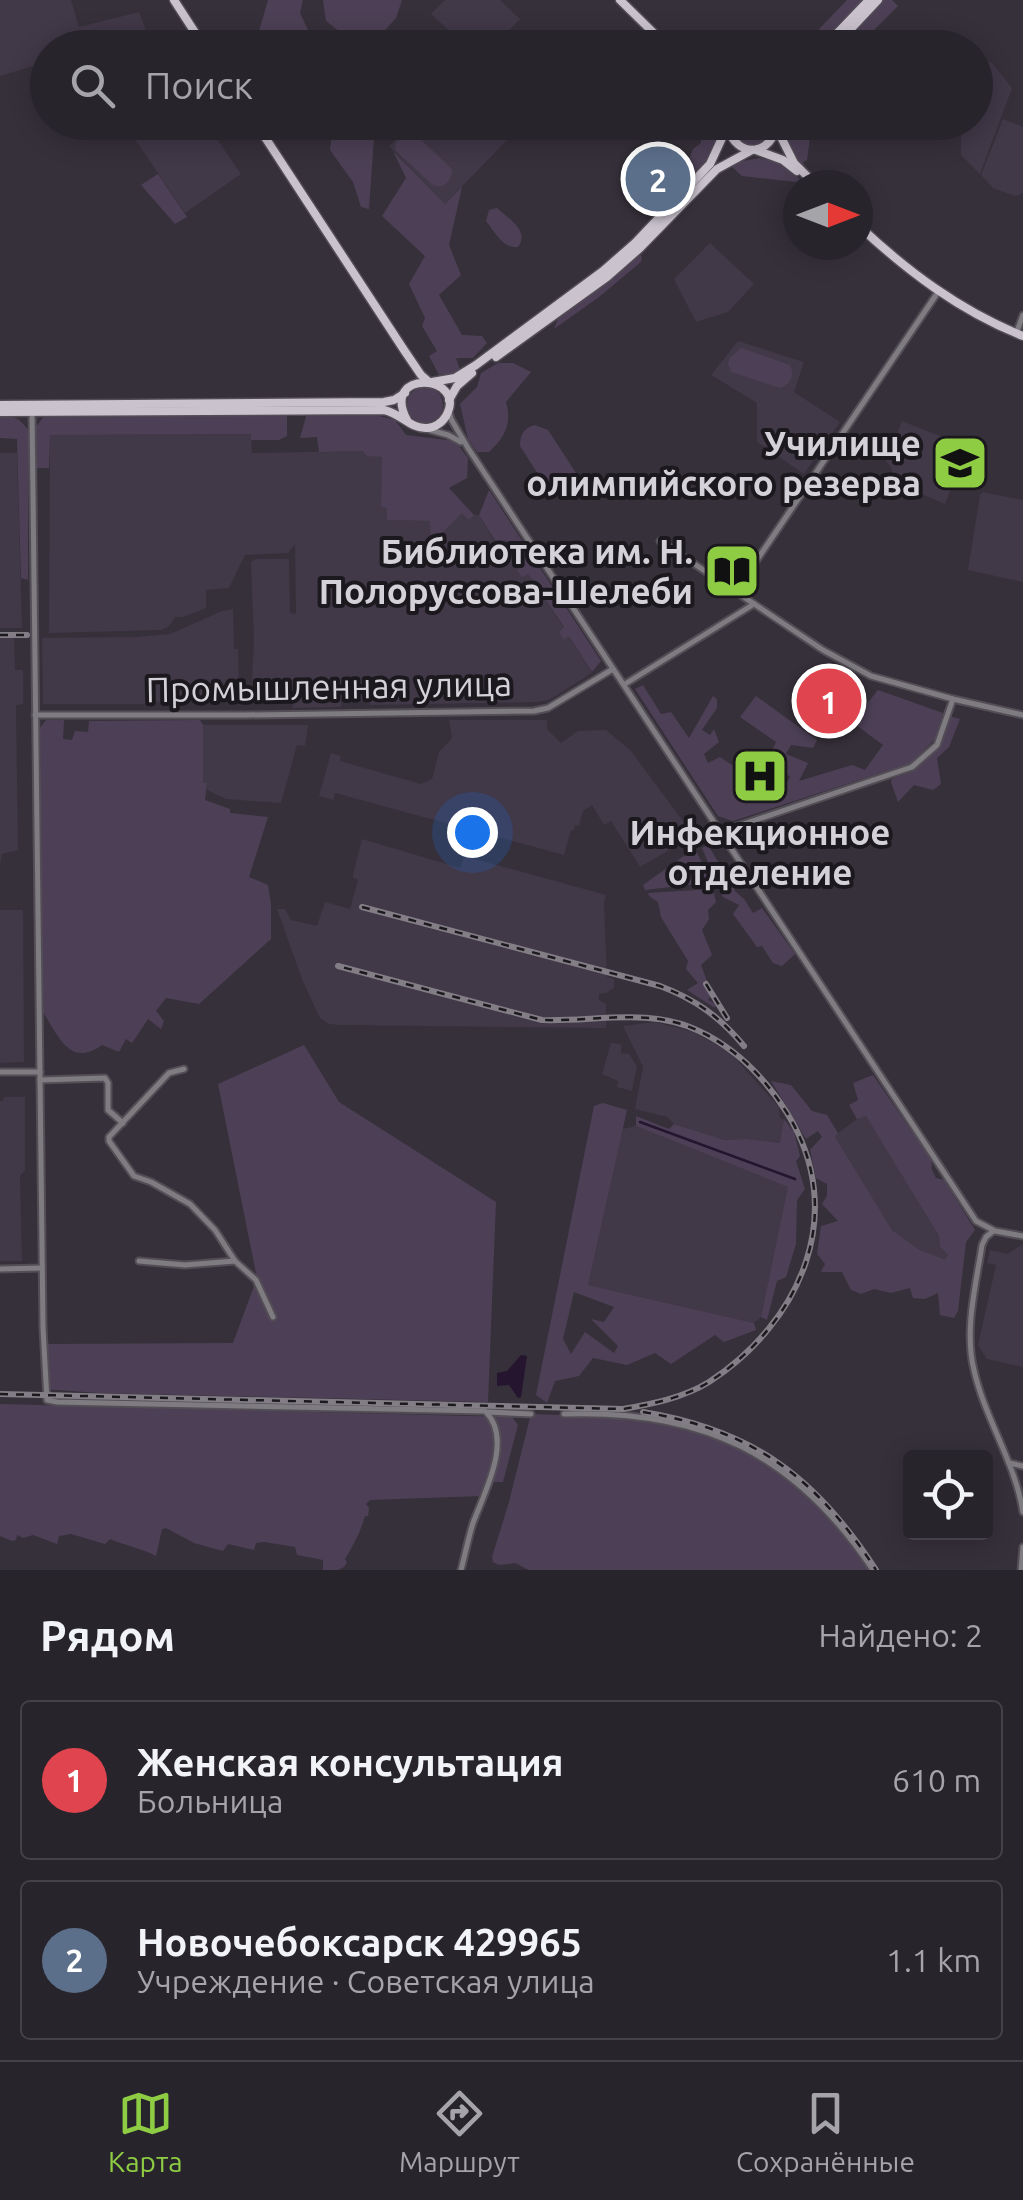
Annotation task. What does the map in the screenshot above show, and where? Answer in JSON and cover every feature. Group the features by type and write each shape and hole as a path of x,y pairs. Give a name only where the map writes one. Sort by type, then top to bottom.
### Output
{"main road":[{"path":"174,0 194,30"},
{"path":"622,0 653,30"},
{"path":"841,30 869,0"},
{"path":"850,30 878,0"},
{"path":"266,140 421,375 444,390 448,406"},
{"path":"492,357 635,243 710,164 721,140"},
{"path":"734,140 741,147 783,160 795,170"},
{"path":"290,406 384,410 422,428 432,428 446,416 457,386 478,367 607,277 713,173 771,140"},
{"path":"784,140 800,170"},
{"path":"873,241 922,283 981,322 1019,337"},
{"path":"404,350 412,372 402,406 407,420"},
{"path":"0,408 384,402 394,400 418,382 450,380 478,367"},
{"path":"0,408 18,412 32,408"}],"street":[{"path":"736,591 937,293"},
{"path":"1019,337 1023,315"},
{"path":"448,406 451,420 468,448 976,1221 982,1245 971,1328 972,1359 982,1397 1017,1484 1023,1512"},
{"path":"32,408 43,1344 47,1400 531,1414"},
{"path":"18,412 32,422"},
{"path":"422,428 456,438 468,448"},
{"path":"660,541 823,650 870,676 1023,714"},
{"path":"624,685 754,604"},
{"name":"Промышленная улица","path":"35,715 534,711 548,708 614,669"},
{"path":"720,832 912,768 937,745 953,699"},
{"path":"184,1069 169,1074 108,1140 134,1176 190,1204 215,1230 235,1261 256,1280 273,1317"},
{"path":"0,1072 104,1078 108,1083 108,1110 123,1124"},
{"path":"976,1221 995,1231 1023,1236"},
{"path":"982,1245 988,1234 995,1231"},
{"path":"139,1262 235,1261"},
{"path":"0,1269 42,1268"},
{"path":"460,1570 494,1468 496,1441 488,1412"},
{"path":"564,1414 665,1419 708,1431 748,1449 795,1480 829,1511 873,1570"},
{"path":"1009,1463 1023,1466"},
{"path":"1021,1570 1023,1547"}],"shaded area":[{"path":"0,0 71,0 79,27 139,12 146,30 30,30 30,67 0,76"},
{"path":"268,0 303,0 300,13 308,30 259,30"},
{"path":"323,0 402,0 396,18 385,30 338,30 326,21"},
{"path":"445,0 500,0 520,19 509,30 448,30 431,14"},
{"path":"847,0 862,0 834,30 818,30"},
{"path":"882,0 892,0 898,6 874,30 853,30"},
{"path":"993,64 1012,88 993,139"},
{"path":"1003,119 1023,127 1023,193 1015,196 993,188 981,175"},
{"path":"136,140 218,140 241,174 185,213"},
{"path":"331,140 374,140 369,209 361,207 353,182 330,150"},
{"path":"395,140 507,140 445,204 389,146"},
{"path":"421,140 452,169 449,180 444,185 433,185 395,150 396,142"},
{"path":"718,140 703,170 696,173 687,164 693,149"},
{"path":"739,140 765,140 752,146"},
{"path":"789,140 810,140 807,160 803,162 806,168 803,170"},
{"path":"961,140 993,140 980,174 961,155"},
{"path":"393,151 445,204 462,187 449,245 461,275 439,295 462,335 482,336 487,343 473,358 456,358 461,373 439,375 429,356 437,351 422,326 425,318 409,284 425,256 382,216 406,178"},
{"path":"759,158 779,162 789,170 783,170 783,181 742,176 732,167"},
{"path":"158,174 187,217 175,224 141,185"},
{"path":"497,208 520,231 518,247 504,243 486,221 489,210"},
{"path":"710,243 754,284 728,312 696,322 674,279"},
{"path":"638,252 641,262 554,329 560,313"},
{"path":"738,341 804,362 794,392 840,422 804,474 757,442 757,403 711,375"},
{"path":"741,348 790,365 789,382 780,388 731,372 730,358"},
{"path":"498,363 513,363 531,372 506,402 506,430 499,441 489,452 477,452 468,439 460,404 477,387 481,373"},
{"path":"425,387 438,392 443,405 438,418 425,423 412,418 407,405 412,392"},
{"path":"307,413 371,414 395,420 406,435 455,441 468,458 467,478 449,488 474,515 469,520 462,513 438,537 431,536 430,521 387,520 387,508 381,507 382,457 367,456 363,451 319,452 317,437 300,438"},
{"path":"45,415 287,415 287,436 279,440 251,440 251,434 50,435 49,468 37,468 35,428"},
{"path":"0,416 16,418 28,430 28,580 21,578 17,439 0,438"},
{"path":"902,421 968,447 945,504 902,486 893,476 886,461"},
{"path":"535,425 548,430 576,473 577,487 566,496 549,491 520,446 523,432"},
{"path":"251,434 252,453 364,451 368,456 383,456 381,507 387,508 387,520 431,521 463,513 469,520 479,515 495,542 506,540 523,565 517,569 528,574 564,628 559,632 569,636 592,673 549,700 537,702 370,705 369,700 341,699 341,707 293,708 291,681 252,681 251,562 289,559 290,613 296,614 295,544 288,553 245,555 229,588 206,590 206,608 175,617 161,630 49,633 50,435"},
{"path":"0,453 17,453 22,628 0,628"},
{"path":"489,490 601,661 592,672 569,636 564,640 559,632 564,627 528,574 522,577 517,570 523,565 506,540 496,542 479,515"},
{"path":"983,492 1023,500 1023,582 968,570"},
{"path":"233,609 239,687 235,688 235,695 239,700 43,704 42,638 170,634"},
{"path":"0,636 14,636 15,670 23,670 23,704 16,705 18,850 2,854 0,865"},
{"path":"643,685 661,714 671,712 689,738 713,696 717,699 717,708 702,730 710,735 714,729 719,742 704,754 708,763 720,757 778,796 790,777 768,758 776,742 740,717 756,696 817,740 813,748 791,745 786,754 808,763 799,781 852,765 865,770 883,745 852,722 878,690 943,713 935,739 911,763 733,821 718,816 635,689"},
{"path":"949,716 960,719 949,747 937,758 941,784 933,790 914,785 898,802 892,779 913,771 940,744"},
{"path":"46,720 64,720 63,739 72,740 75,731 88,732 89,721 200,720 203,783 207,783 205,800 230,809 230,813 268,817 249,877 268,885 271,939 199,1004 166,998 156,1011 164,1021 161,1029 148,1019 132,1043 126,1039 119,1052 102,1045 82,1053 73,1051 43,1012 40,728"},
{"path":"449,720 547,720 547,729 561,743 578,731 606,730 631,751 694,836 640,867 611,821 604,825 592,805 583,811 579,826 571,830 564,855 335,793 333,800 319,796 331,753 341,756 340,761 421,784 432,779 439,752 452,738"},
{"path":"203,725 308,725 305,746 297,745 281,803 226,799 207,790 207,784 203,784"},
{"path":"362,839 460,868 464,856 606,895 607,977 614,979 614,988 599,994 599,1000 606,1004 606,1028 341,1025 320,1018 277,909 285,909 291,920 317,926 325,902 350,909"},
{"path":"708,845 736,892 753,913 762,908 795,954 782,966 773,963 762,946 757,947 733,914 739,905 723,897 702,848"},
{"path":"688,853 697,853 712,882 645,890 643,885"},
{"path":"713,889 716,902 708,910 709,919 702,930 712,955 701,965 712,994 708,1000 716,1004 715,1008 687,990 698,983 686,969 688,961 661,917 658,902 648,893"},
{"path":"0,910 23,910 24,1062 0,1063"},
{"path":"655,1022 690,1031 733,1056 779,1107 780,1118 784,1119 781,1143 725,1140 635,1109 643,1067 623,1026"},
{"path":"611,1043 621,1044 621,1053 629,1054 637,1066 632,1091 617,1087 618,1081 602,1074"},
{"path":"304,1045 339,1102 496,1202 488,1402 45,1389 43,1344 233,1343 257,1278 218,1084"},
{"path":"873,1075 931,1159 936,1178 944,1180 975,1230 966,1242 954,1318 940,1315 938,1293 925,1299 913,1298 910,1288 891,1293 874,1289 861,1294 851,1290 842,1272 821,1272 825,1264 817,1254 821,1226 838,1221 822,1204 827,1184 816,1178 810,1150 822,1137 818,1131 806,1139 771,1081 791,1085 812,1111 827,1115 838,1133 835,1137 892,1230 918,1249 945,1260 948,1255 866,1116 857,1119 849,1105 858,1100 853,1083"},
{"path":"4,1097 25,1097 25,1170 20,1176 22,1261 0,1261 0,1101"},
{"path":"603,1103 627,1110 588,1285 754,1323 756,1330 724,1342 715,1335 671,1364 655,1353 627,1365 593,1358 579,1376 555,1381 547,1403 536,1395 594,1106","holes":["574,1292 614,1307 604,1322 591,1319 618,1346 614,1353 585,1332 571,1354 563,1339"]},
{"path":"866,1115 939,1236 940,1247 948,1255 945,1261 918,1249 892,1230 834,1136"},
{"path":"636,1116 669,1129 674,1124 725,1140 780,1143 784,1119 794,1132 800,1156 796,1161 805,1189 797,1200 796,1244 786,1277 777,1281 767,1320 761,1317 788,1187 636,1126"},
{"path":"636,1126 789,1187 761,1317 754,1323 588,1285 622,1129"},
{"path":"1023,1244 1023,1367 987,1359 978,1345 996,1265 987,1263 990,1250 1007,1254"},
{"path":"521,1355 527,1356 518,1398 509,1385 497,1386 497,1373 507,1371"},
{"path":"0,1404 512,1417 518,1425 503,1482 487,1482 481,1496 370,1500 366,1504 368,1516 344,1567 323,1570 323,1560 297,1555 295,1547 264,1542 256,1543 254,1550 228,1544 223,1551 194,1543 166,1528 162,1529 156,1556 110,1539 105,1544 71,1534 59,1536 57,1544 33,1535 17,1535 12,1541 0,1536"},
{"path":"531,1414 665,1419 748,1449 795,1480 829,1511 873,1570 529,1570 515,1563 499,1565 492,1557"}],"waterway":[{"path":"640,1122 795,1179"}],"railway":[{"path":"0,635 27,635"},
{"path":"362,907 660,986 706,1010 744,1046"},
{"path":"0,1394 623,1409 667,1400 699,1388 741,1357 769,1329 806,1262 814,1226 814,1189 805,1151 787,1113 760,1076 738,1056 699,1031 661,1019 542,1020 338,966"},
{"path":"706,984 727,1018"},
{"path":"643,1412 717,1431 778,1463 830,1509 876,1570"}],"place":[{"name":"Новочебоксарск 429965","path":"658,179"},
{"name":"Училище олимпийского резерва","path":"960,463"},
{"name":"Библиотека им. Н. Полоруссова-Шелеби","path":"732,571"},
{"name":"Женская консультация","path":"829,701"},
{"name":"Инфекционное отделение","path":"760,776"}]}
